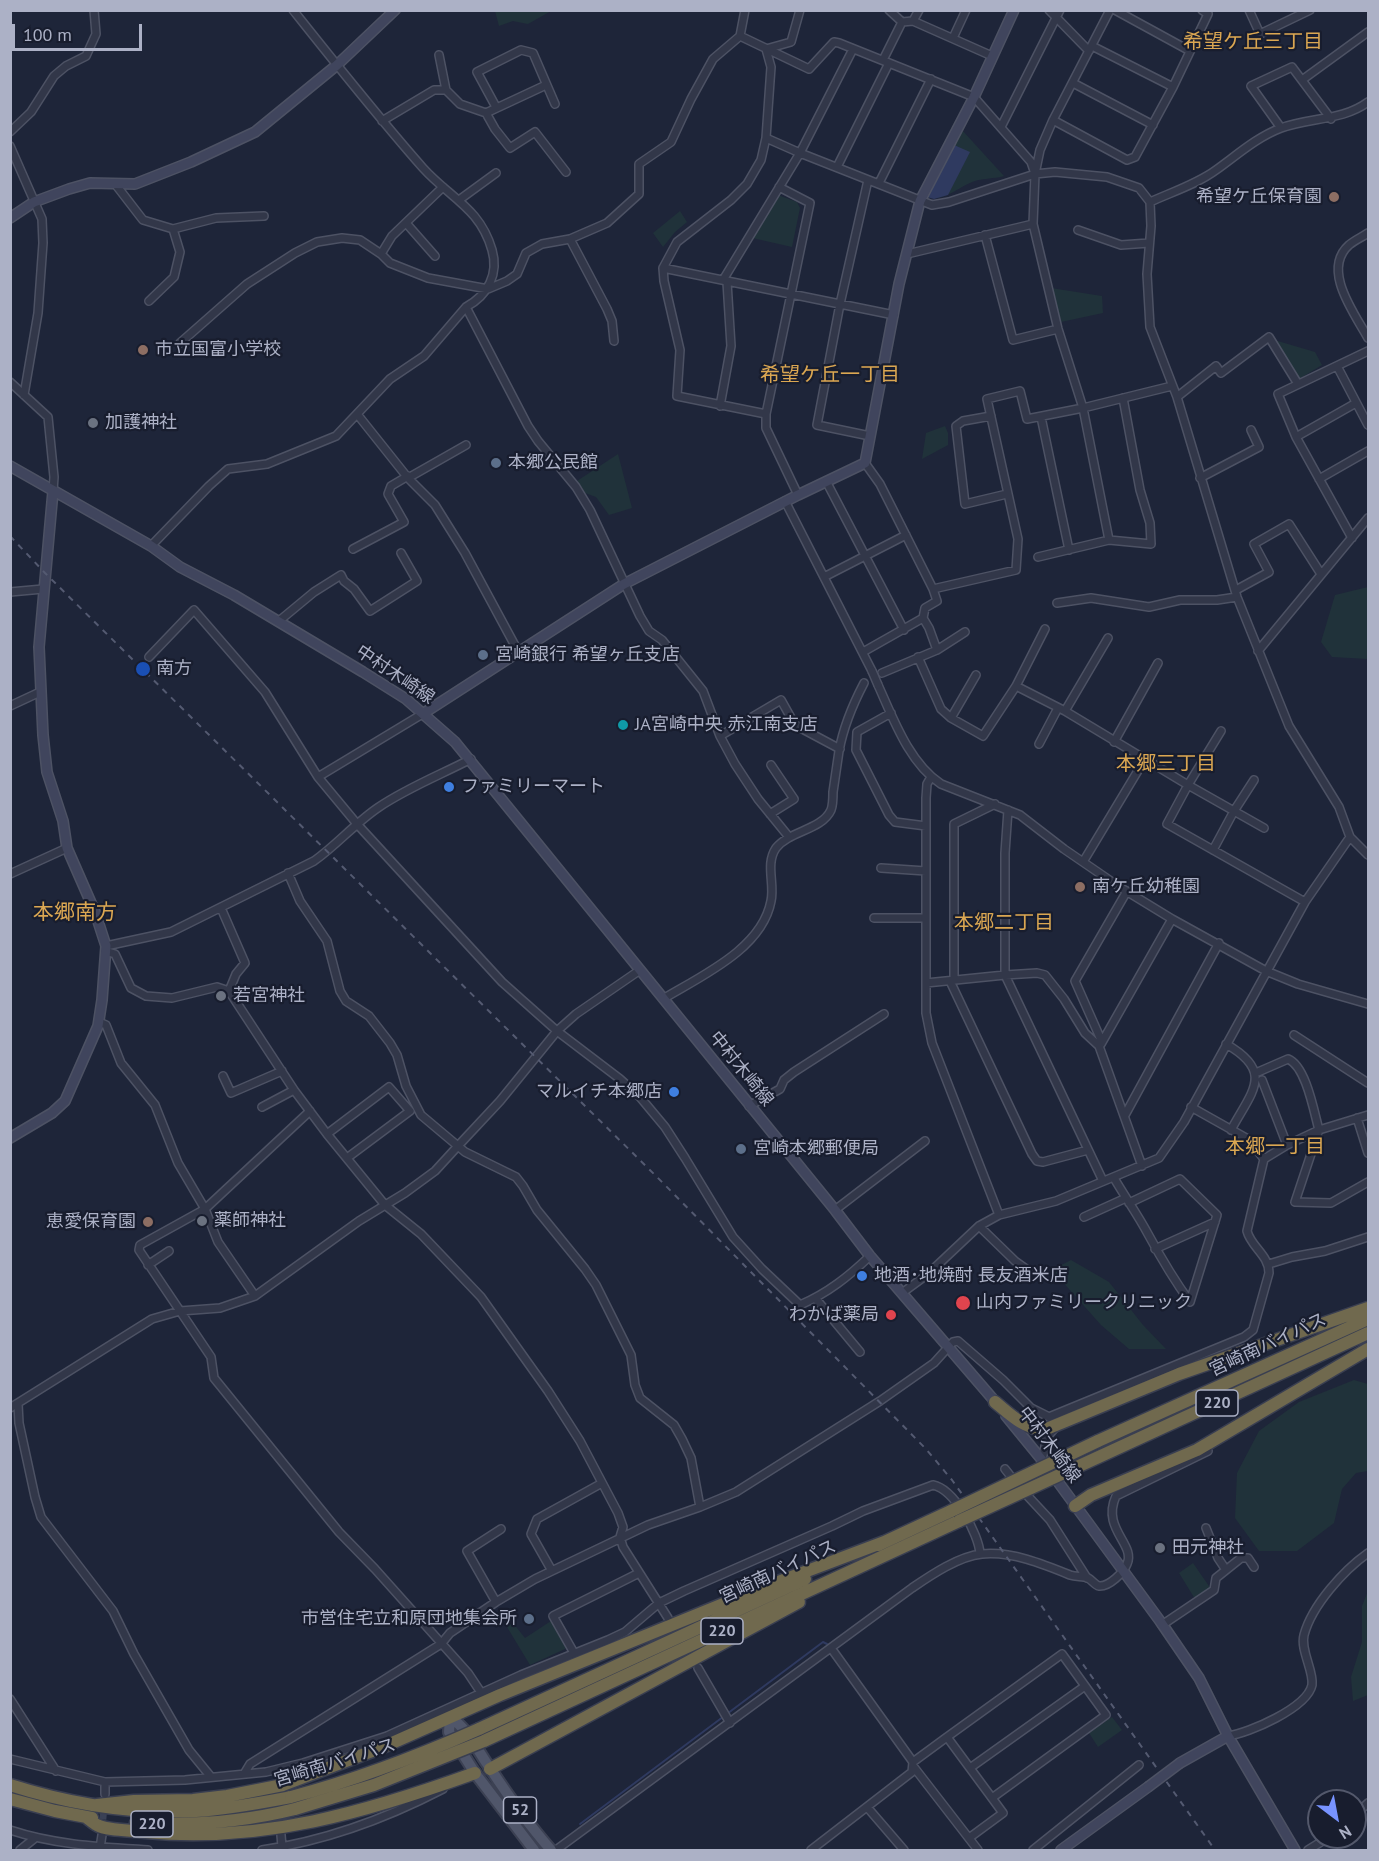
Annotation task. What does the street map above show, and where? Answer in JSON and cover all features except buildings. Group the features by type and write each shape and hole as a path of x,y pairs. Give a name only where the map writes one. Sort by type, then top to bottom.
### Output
{"highway":[{"path":"995,1402 1030,1428 1044,1430 1179,1374 1368,1308"},
{"name":"宮崎南バイパス","path":"10,1799 86,1817 155,1824 196,1824 273,1814 293,1803 482,1735 849,1572 1098,1441 1368,1319"},
{"name":"宮崎南バイパス","path":"482,1735 884,1542 1066,1472 1368,1333"},
{"path":"1075,1506 1092,1495 1207,1444 1368,1349"},
{"path":"97,1805 134,1801 193,1800 282,1785 383,1747 539,1679 798,1574 884,1542"},
{"name":"220","path":"490,1769 782,1613 849,1572"},
{"path":"86,1817 98,1826 159,1833 207,1834 260,1830 352,1814 475,1773"},
{"name":"宮崎南バイパス","path":"10,1785 52,1797 146,1810 195,1811 293,1803"}],"main road":[{"name":"52","path":"534,1851 475,1773 449,1732 450,1717 462,1725 502,1786 551,1851"},
{"path":"490,1794 502,1786"}],"street":[{"path":"10,132 32,112 54,76 66,66 86,56 96,34 94,10"},
{"path":"151,546 209,486 228,470 267,464 336,436 390,379 424,356 466,307 474,303 488,288 494,275 493,252 483,228 472,211 435,181 382,121 293,10"},
{"path":"10,218 34,202 90,183 135,184 228,146 255,132 337,65 395,10"},
{"path":"180,344 247,284 295,253 317,242 342,238 360,240 390,263 428,278 488,288 507,281 517,274 526,253 542,244 570,238 607,223 639,194 639,164 671,142 713,59 740,36 745,10"},
{"path":"766,49 791,42 800,10"},
{"path":"889,10 902,22 914,21 992,56"},
{"path":"914,21 919,10"},
{"path":"953,38 966,10"},
{"path":"938,650 923,618 925,608 937,601 933,589 880,484 865,463 894,315 920,201 974,97 1014,10"},
{"path":"1049,10 1090,49 1173,87"},
{"path":"1001,127 1060,10"},
{"path":"1109,540 1083,408 1058,329 1033,224 1037,159 1053,120 1110,10"},
{"path":"1115,10 1190,51"},
{"path":"1053,120 1126,160 1135,157 1173,87 1208,14 1202,10"},
{"path":"1249,10 1260,34 1310,10"},
{"path":"837,167 902,22"},
{"path":"1302,80 1368,32"},
{"path":"740,36 809,69 834,42 974,97 1031,162 1035,174"},
{"path":"766,49 771,67 766,138 761,160 747,184 731,200 677,242 663,268 680,350 676,396 766,414"},
{"path":"720,406 731,346 725,281 800,153 853,49"},
{"path":"496,107 477,72 521,50 533,53 555,104"},
{"path":"439,55 446,90 454,100 486,113 510,148 535,132 566,172"},
{"path":"1281,128 1251,86 1292,67 1331,119"},
{"path":"879,183 931,79"},
{"path":"1073,83 1153,125"},
{"path":"486,113 546,85"},
{"path":"382,121 434,90 446,90"},
{"path":"1150,202 1215,171 1234,155 1281,128 1331,119 1356,111 1368,102"},
{"path":"766,138 932,205 949,202 1035,174 1055,172 1107,177 1139,188 1150,202 1151,226 1147,274 1150,327 1177,397 1237,593 1289,726 1339,807 1350,837 1368,855"},
{"path":"10,146 42,219 43,243 38,313 24,395"},
{"path":"459,200 496,173"},
{"path":"868,180 840,304 817,424 870,436"},
{"path":"116,185 143,220 173,229 216,218 264,216"},
{"path":"381,254 392,236 443,187"},
{"path":"779,187 810,203 766,414 766,428 798,495"},
{"path":"406,223 435,256"},
{"path":"907,254 1033,224"},
{"path":"149,301 174,277 180,252 173,229"},
{"path":"1078,230 1121,245 1149,243"},
{"path":"1368,233 1348,246 1341,256 1338,276 1341,287 1368,338"},
{"path":"985,235 1013,340 1058,329"},
{"path":"570,238 607,309 612,321 614,340"},
{"path":"663,268 894,315"},
{"path":"466,307 528,426 576,487 590,510 624,584 649,631 662,640 702,691 720,736 735,764 758,799 789,837"},
{"path":"1177,397 1216,366 1221,373 1269,337 1298,384"},
{"path":"1352,538 1296,437 1278,394 1368,351"},
{"path":"1337,366 1368,424"},
{"path":"10,382 48,417 54,477 39,647 40,692 47,772 63,821 67,848 95,912 105,948 99,1022 79,1072 64,1101 52,1113 10,1138"},
{"path":"933,589 1016,570 1018,539 987,399 1020,391 1027,419 1172,386"},
{"path":"1038,557 1109,540 1150,544 1150,523 1140,490 1123,398"},
{"path":"1296,437 1356,403"},
{"path":"357,414 408,477 435,505 465,553 519,652"},
{"path":"991,416 963,421 956,426 965,504 1008,494"},
{"path":"1041,417 1069,550"},
{"path":"1200,478 1259,447 1251,430"},
{"path":"353,549 404,522 388,494 391,486 466,445"},
{"path":"1319,479 1368,451"},
{"path":"318,777 424,713 624,584 785,501 865,463"},
{"name":"中村木崎線","path":"10,466 151,546 180,567 234,595 381,683 424,713 471,759 870,1256 1042,1460 1199,1678 1228,1736 1295,1851"},
{"path":"826,481 904,630"},
{"path":"785,501 863,652 891,713 911,750 931,777 941,784 1020,815 1083,862 1127,891 1172,919 1266,971 1298,984 1368,1004"},
{"path":"1258,651 1368,518"},
{"path":"1057,603 1091,598 1149,607 1180,600 1217,600 1237,593 1269,572 1254,544 1290,524 1321,574"},
{"path":"824,576 906,535"},
{"path":"279,621 314,592 341,575 370,611 417,581 401,553"},
{"path":"10,592 43,589"},
{"path":"149,657 194,610 265,692 318,777 357,824 502,982 640,1097 665,1127 733,1237 762,1269 800,1305 816,1299 842,1282 870,1256"},
{"path":"863,652 923,618"},
{"path":"918,657 941,709 951,718 983,736 1016,686 1045,629"},
{"path":"882,674 938,650 965,632"},
{"path":"1039,744 1108,638"},
{"path":"1114,742 1158,663"},
{"path":"951,718 976,675"},
{"path":"663,999 722,963 750,941 766,918 771,905 772,855 778,845 789,837 816,825 831,811 840,749 855,700 864,683"},
{"path":"1016,686 1062,709 1114,742 1264,828"},
{"path":"10,706 40,692"},
{"path":"720,736 781,700 795,725 840,749"},
{"path":"891,713 857,732 856,750 895,822 926,826"},
{"path":"1221,731 1167,824 1305,902"},
{"path":"105,948 171,932 314,861 380,807 471,759"},
{"path":"1083,862 1144,759"},
{"path":"770,814 794,799 771,765"},
{"path":"931,777 927,784 926,826 926,1013 932,1043 999,1215"},
{"path":"1213,850 1254,780"},
{"path":"995,804 954,824 952,981 1037,1161 1043,1162 1088,1150"},
{"path":"1008,810 1005,853 1005,975 1103,1181"},
{"path":"902,1293 928,1275 979,1226 999,1215 1056,1201 1159,1158 1175,1136 1305,902 1350,837"},
{"path":"10,874 67,848"},
{"path":"881,868 926,872"},
{"path":"288,873 300,901 327,941 340,991 346,1001 369,1016 390,1043 397,1055 406,1086 422,1115 457,1147 516,1177 537,1210 596,1285 631,1355 635,1385 640,1398 674,1425 691,1458 700,1507"},
{"path":"1127,891 1075,981 1101,1044 1142,1166"},
{"path":"221,908 245,963 236,974 229,991"},
{"path":"874,918 926,918"},
{"path":"1101,1044 1172,919"},
{"path":"1125,1115 1219,943"},
{"path":"105,948 115,954 131,988 146,996 172,998 217,987 229,991 294,1090 327,1134 385,1205 422,1234 481,1297 548,1391 580,1442 618,1513 623,1527 620,1537 623,1547 668,1617"},
{"path":"211,1777 189,1750 134,1654 113,1611 41,1517 14,1406 152,1319 180,1311 220,1308 255,1296 359,1221 405,1193 435,1171 508,1092 558,1030 576,1014 640,970"},
{"path":"926,983 1005,975 1037,973 1045,975 1064,999 1085,1033 1101,1044"},
{"path":"749,1106 780,1089 784,1080 794,1072 884,1014"},
{"path":"99,1022 106,1025 121,1063 155,1105 178,1163 205,1209 218,1242 255,1296"},
{"path":"1294,1035 1368,1083"},
{"path":"1226,1044 1245,1055 1254,1071 1256,1083 1231,1130"},
{"path":"1258,1072 1288,1059 1294,1061 1301,1070 1319,1130 1295,1202 1331,1203 1368,1182"},
{"path":"223,1076 231,1094 282,1071"},
{"path":"1262,1080 1287,1145"},
{"path":"327,1134 389,1087 410,1111"},
{"path":"262,1107 294,1090"},
{"path":"347,1158 417,1106"},
{"path":"1191,1107 1248,1139 1264,1159"},
{"path":"310,1112 205,1209 140,1245 139,1250 211,1357 214,1378 339,1532 468,1673 482,1694"},
{"path":"244,1774 250,1764 441,1644 450,1633 496,1602 620,1537 736,1492 934,1364 953,1342 958,1341 1032,1408 1049,1417 1244,1337 1253,1330 1264,1298 1269,1273 1269,1264 1248,1237 1247,1231 1264,1159 1319,1130 1368,1115"},
{"path":"1357,1118 1368,1153"},
{"path":"835,1210 925,1141"},
{"path":"1083,1217 1128,1201 1180,1179 1217,1215 1190,1302 1155,1249 1148,1234 1128,1201 1114,1178"},
{"path":"1155,1249 1215,1222"},
{"path":"979,1226 1015,1261 1029,1271"},
{"path":"1269,1264 1325,1251 1368,1237"},
{"path":"148,1265 170,1251"},
{"path":"816,1299 860,1352"},
{"path":"1042,1460 1047,1437 1057,1426"},
{"path":"1005,1469 1050,1520 1087,1578 1098,1586 1104,1585 1123,1572 1129,1562 1128,1553 1111,1517 1111,1506 1116,1496 1208,1451"},
{"path":"552,1571 531,1534 537,1519 602,1482"},
{"path":"10,1759 105,1782 185,1780 266,1773 303,1763 387,1736 625,1632 659,1604 863,1511 933,1485 941,1487 949,1494 975,1532 980,1554"},
{"path":"1206,1528 1218,1558 1226,1570"},
{"path":"496,1602 467,1551 501,1529"},
{"path":"1061,1851 1180,1763 1228,1736 1240,1734 1297,1706 1312,1684 1303,1636 1317,1607 1331,1588 1349,1567 1368,1553"},
{"path":"556,1851 936,1572 980,1554 1006,1555 1056,1568 1073,1576 1087,1578"},
{"path":"1162,1625 1214,1590 1216,1578 1241,1558 1248,1557 1254,1567"},
{"path":"574,1653 553,1616 639,1573"},
{"path":"831,1648 978,1851"},
{"path":"811,1851 912,1772 913,1764 947,1737 1062,1654 1106,1715 992,1798"},
{"path":"698,1668 730,1723"},
{"path":"970,1768 1085,1686"},
{"path":"10,1699 56,1771"},
{"path":"947,1737 1003,1813 969,1838"},
{"path":"1033,1851 1139,1764"},
{"path":"266,1773 269,1782"},
{"path":"262,1851 355,1827 417,1803 475,1773"},
{"path":"105,1782 105,1794"},
{"path":"867,1807 904,1851"},
{"path":"10,1830 35,1838 100,1848 148,1851"},
{"path":"100,1848 102,1835"},
{"path":"281,1835 282,1847"},
{"path":"21,1851 35,1838"}],"shaded area":[{"path":"495,10 551,11 528,24 513,21 499,26"},
{"path":"962,130 1004,176 975,181 940,197 926,197"},
{"path":"778,195 797,202 800,208 792,247 748,237 773,197"},
{"path":"680,211 687,222 663,247 653,233"},
{"path":"1051,288 1102,296 1103,313 1061,322"},
{"path":"1271,339 1315,352 1322,365 1299,379"},
{"path":"945,426 948,433 948,445 922,459 926,433"},
{"path":"618,454 632,508 609,515 596,497 585,493 577,481"},
{"path":"1368,587 1368,659 1332,657 1321,642 1335,595"},
{"path":"1071,1260 1109,1282 1143,1325 1166,1349 1129,1349 1101,1325 1052,1270"},
{"path":"1354,1380 1368,1384 1368,1471 1356,1473 1342,1489 1334,1523 1297,1551 1259,1551 1235,1518 1237,1473 1259,1431 1299,1402"},
{"path":"1193,1563 1211,1589 1195,1599 1179,1573"},
{"path":"1368,1591 1368,1695 1353,1701 1351,1677 1362,1642 1362,1606"},
{"path":"551,1621 566,1645 565,1649 530,1665 507,1627 513,1623 525,1638"},
{"path":"1112,1717 1122,1730 1098,1747 1089,1733"}],"water":[{"path":"954,145 970,152 948,195 934,199 927,197"}],"waterway":[{"path":"580,1824 823,1642 827,1644"}],"tunnel":[{"path":"102,1830 104,1805"}],"railway":[{"path":"10,536 657,1177 926,1449 952,1480 1215,1850"}],"place":[{"name":"希望ケ丘保育園","path":"1334,197"},
{"name":"市立国富小学校","path":"143,350"},
{"name":"加護神社","path":"93,423"},
{"name":"本郷公民館","path":"496,463"},
{"name":"宮崎銀行 希望ヶ丘支店","path":"483,655"},
{"name":"南方","path":"143,669"},
{"name":"JA宮崎中央 赤江南支店","path":"623,725"},
{"name":"ファミリーマート","path":"449,787"},
{"name":"南ケ丘幼稚園","path":"1080,887"},
{"name":"若宮神社","path":"221,996"},
{"name":"マルイチ本郷店","path":"674,1092"},
{"name":"宮崎本郷郵便局","path":"741,1149"},
{"name":"薬師神社","path":"202,1221"},
{"name":"恵愛保育園","path":"148,1222"},
{"name":"地酒･地焼酎 長友酒米店","path":"862,1276"},
{"name":"山内ファミリークリニック","path":"963,1303"},
{"name":"わかば薬局","path":"891,1315"},
{"name":"田元神社","path":"1160,1548"},
{"name":"市営住宅立和原団地集会所","path":"529,1619"}],"district":[{"name":"希望ケ丘三丁目","path":"1253,42"},
{"name":"希望ケ丘一丁目","path":"830,375"},
{"name":"本郷三丁目","path":"1166,764"},
{"name":"本郷南方","path":"75,913"},
{"name":"本郷二丁目","path":"1004,923"},
{"name":"本郷一丁目","path":"1275,1147"}]}
